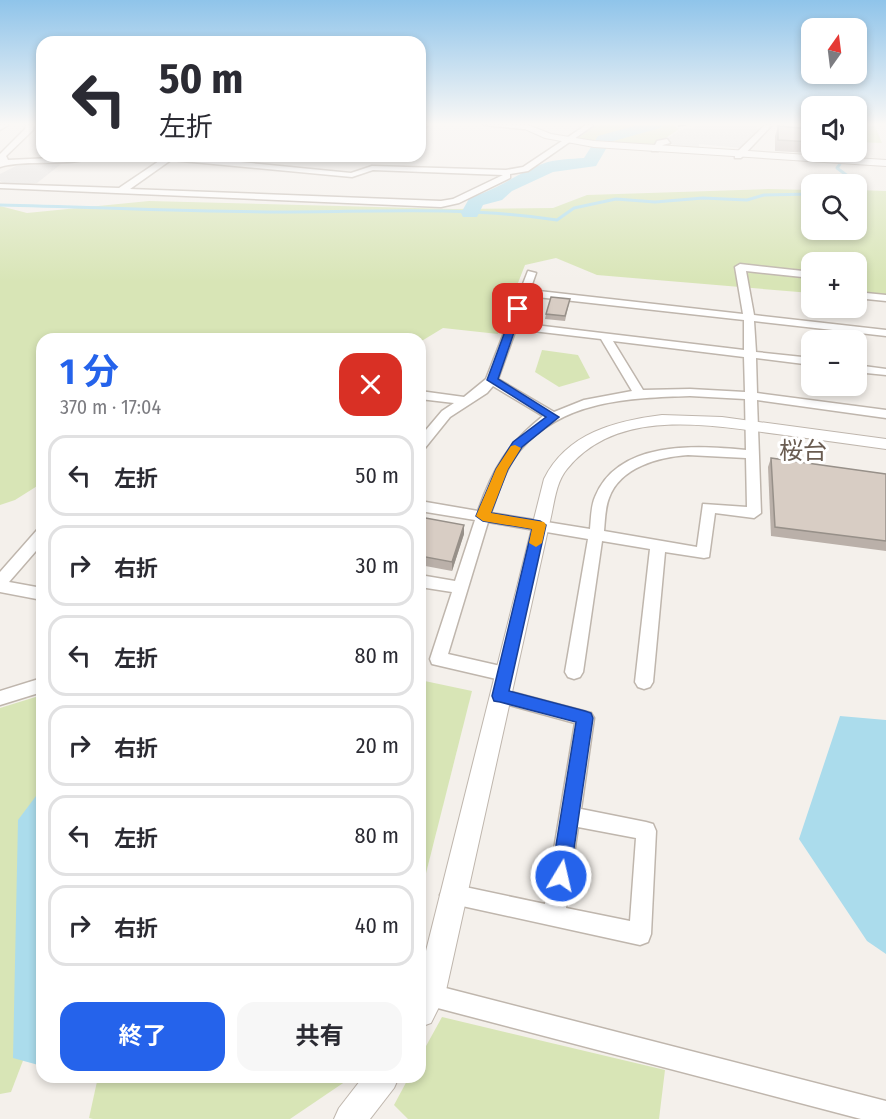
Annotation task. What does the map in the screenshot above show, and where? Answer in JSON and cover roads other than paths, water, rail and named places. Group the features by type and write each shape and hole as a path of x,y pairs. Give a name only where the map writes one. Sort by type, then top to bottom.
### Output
{"street":[{"path":"121,191 141,177"},
{"path":"0,186 441,204 456,201 505,177"},
{"path":"426,507 704,552 708,507 754,513 749,317 740,267 801,274"},
{"path":"426,438 446,414 483,390 492,380 531,273"},
{"path":"524,292 886,333"},
{"path":"867,296 886,298"},
{"path":"511,325 801,361"},
{"path":"605,338 639,392"},
{"path":"867,369 886,372"},
{"path":"492,380 553,417"},
{"path":"554,916 585,718 438,659 483,516 502,469 517,444 553,417 598,400 639,392 681,391 750,396 886,414"},
{"path":"426,396 464,401"},
{"path":"426,999 549,489 559,468 570,455 603,435 644,422 673,419 710,420 886,444"},
{"path":"574,672 602,497 611,481 630,466 662,453 690,448 752,455"},
{"path":"36,541 0,584 36,593"},
{"path":"644,682 658,544"},
{"path":"426,582 461,588"},
{"path":"0,698 36,687"},
{"path":"451,895 640,934 646,831 570,816"},
{"path":"426,1003 886,1113"},
{"path":"350,1119 377,1083"}],"water":[{"path":"840,716 886,720 886,954 867,941 799,839"},
{"path":"36,796 36,1064 13,1058 18,820"}],"waterway":[{"path":"470,213 476,201 496,196 506,187 527,177"},
{"path":"0,205 248,212 455,211 557,220 574,208 616,199 655,202 703,198 747,200 764,195 801,194"}],"district":[{"name":"桜台","path":"803,451"}]}
